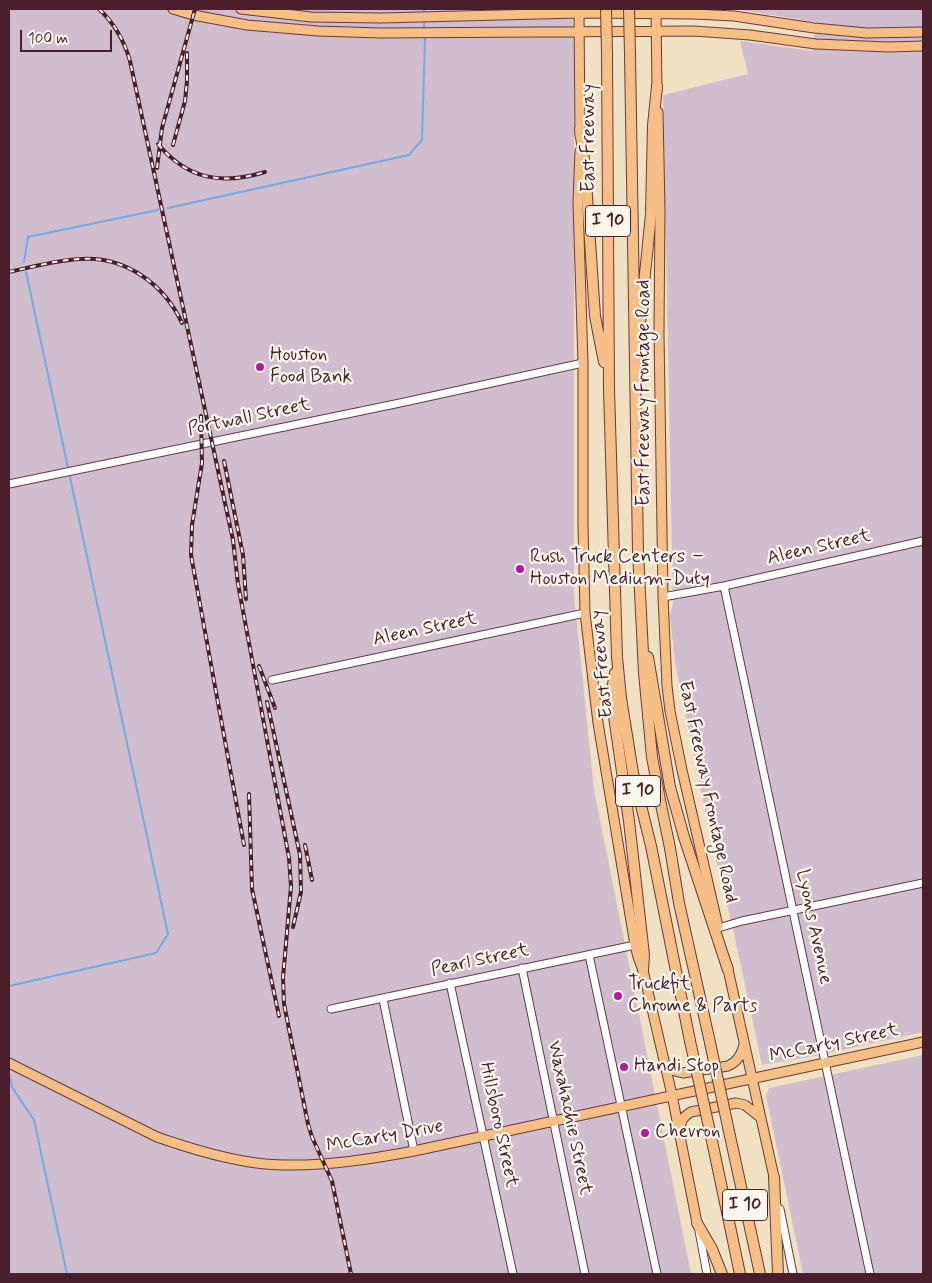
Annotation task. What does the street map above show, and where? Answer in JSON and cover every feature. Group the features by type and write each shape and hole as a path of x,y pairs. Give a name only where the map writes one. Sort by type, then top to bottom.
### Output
{"highway":[{"name":"East Freeway","path":"606,9 609,389 617,657 621,698 634,773 651,846 690,1041 740,1274"},
{"name":"I 10","path":"629,9 640,606 652,757 679,903 760,1274"},
{"path":"636,372 651,214 656,86"},
{"path":"580,129 585,166 595,316 609,389"},
{"path":"640,606 670,786 684,837 728,970"},
{"path":"617,657 611,695 631,840 644,955 643,970"},
{"path":"774,1177 778,1274"},
{"path":"697,1223 712,1249 722,1274"}],"main road":[{"path":"173,9 193,15 247,25 325,31 381,33 694,31 758,36 816,44 888,47 923,46"},
{"path":"241,9 326,18 416,18 579,11 656,11 734,16 867,33 923,32"},
{"path":"247,25 251,11"},
{"path":"579,11 580,129 578,202 583,363 583,525 586,613 598,722 638,957 643,970 672,1095 697,1223"},
{"name":"East Freeway Frontage Road","path":"656,11 656,86 660,209 658,333 666,677 670,711 699,851 728,970 774,1177"},
{"path":"474,33 476,16"},
{"path":"325,31 326,18"},
{"path":"381,18 381,33"},
{"path":"758,36 761,20"},
{"path":"664,1062 671,1070 683,1073 728,1066 741,1056 744,1040"},
{"name":"McCarty Street","path":"752,1078 923,1042"},
{"name":"McCarty Drive","path":"9,1063 157,1137 197,1150 228,1157 282,1165 364,1161 752,1078"},
{"path":"680,1137 681,1121 684,1116 691,1112 736,1103 745,1105 761,1118"}],"street":[{"name":"Portwall Street","path":"9,484 583,363"},
{"name":"Aleen Street","path":"663,597 724,586 923,541"},
{"name":"Lyons Avenue","path":"724,586 870,1274"},
{"name":"Aleen Street","path":"272,680 586,613"},
{"path":"718,928 793,910 923,883"},
{"name":"Pearl Street","path":"331,1009 636,945"},
{"path":"589,954 656,1274"},
{"name":"Waxahachie Street","path":"522,968 585,1274"},
{"name":"Hillsboro Street","path":"450,984 513,1274"},
{"path":"383,999 414,1151"},
{"name":"East Freeway Frontage Road","path":"774,1177 793,1274"},
{"path":"697,1223 707,1274"}],"shaded area":[{"path":"9,9 572,9 574,44 574,595 594,790 691,1274 9,1274"},
{"path":"734,9 923,9 923,1032 815,1056 762,1065 734,933 709,830 675,663 670,616 673,603 663,95 748,74 740,41 813,51 816,22"},
{"path":"923,1055 923,1274 803,1274 766,1095 769,1088"}],"waterway":[{"path":"424,9 424,14"},
{"path":"424,19 424,29"},
{"path":"168,208 409,155 422,140 425,37"},
{"path":"24,262 28,237 158,210"},
{"path":"9,986 156,953 168,934 26,272"},
{"path":"9,1073 12,1087 34,1120 67,1274"}],"railway":[{"path":"99,9 110,20 118,33 130,61 233,540 238,584 289,858 291,886 283,978 284,1004 308,1124 332,1181 351,1274"},
{"path":"157,168 162,128 195,9"},
{"path":"173,145 185,101 187,53"},
{"path":"158,144 181,165 207,176 234,178 265,172"},
{"path":"9,272 81,259 113,262 141,275 154,285 165,296 182,323"},
{"path":"201,416 202,463 192,525 191,555 244,845"},
{"path":"224,461 243,555 246,599"},
{"path":"259,666 275,708"},
{"path":"267,702 300,855 301,892 293,927"},
{"path":"249,794 252,889 279,1016"},
{"path":"305,845 312,880"}],"place":[{"name":"Houston Food Bank","path":"260,367"},
{"name":"Rush Truck Centers – Houston Medium-Duty","path":"520,569"},
{"name":"Truckfit Chrome & Parts","path":"618,996"},
{"name":"Handi Stop","path":"624,1067"},
{"name":"Chevron","path":"645,1133"}]}
